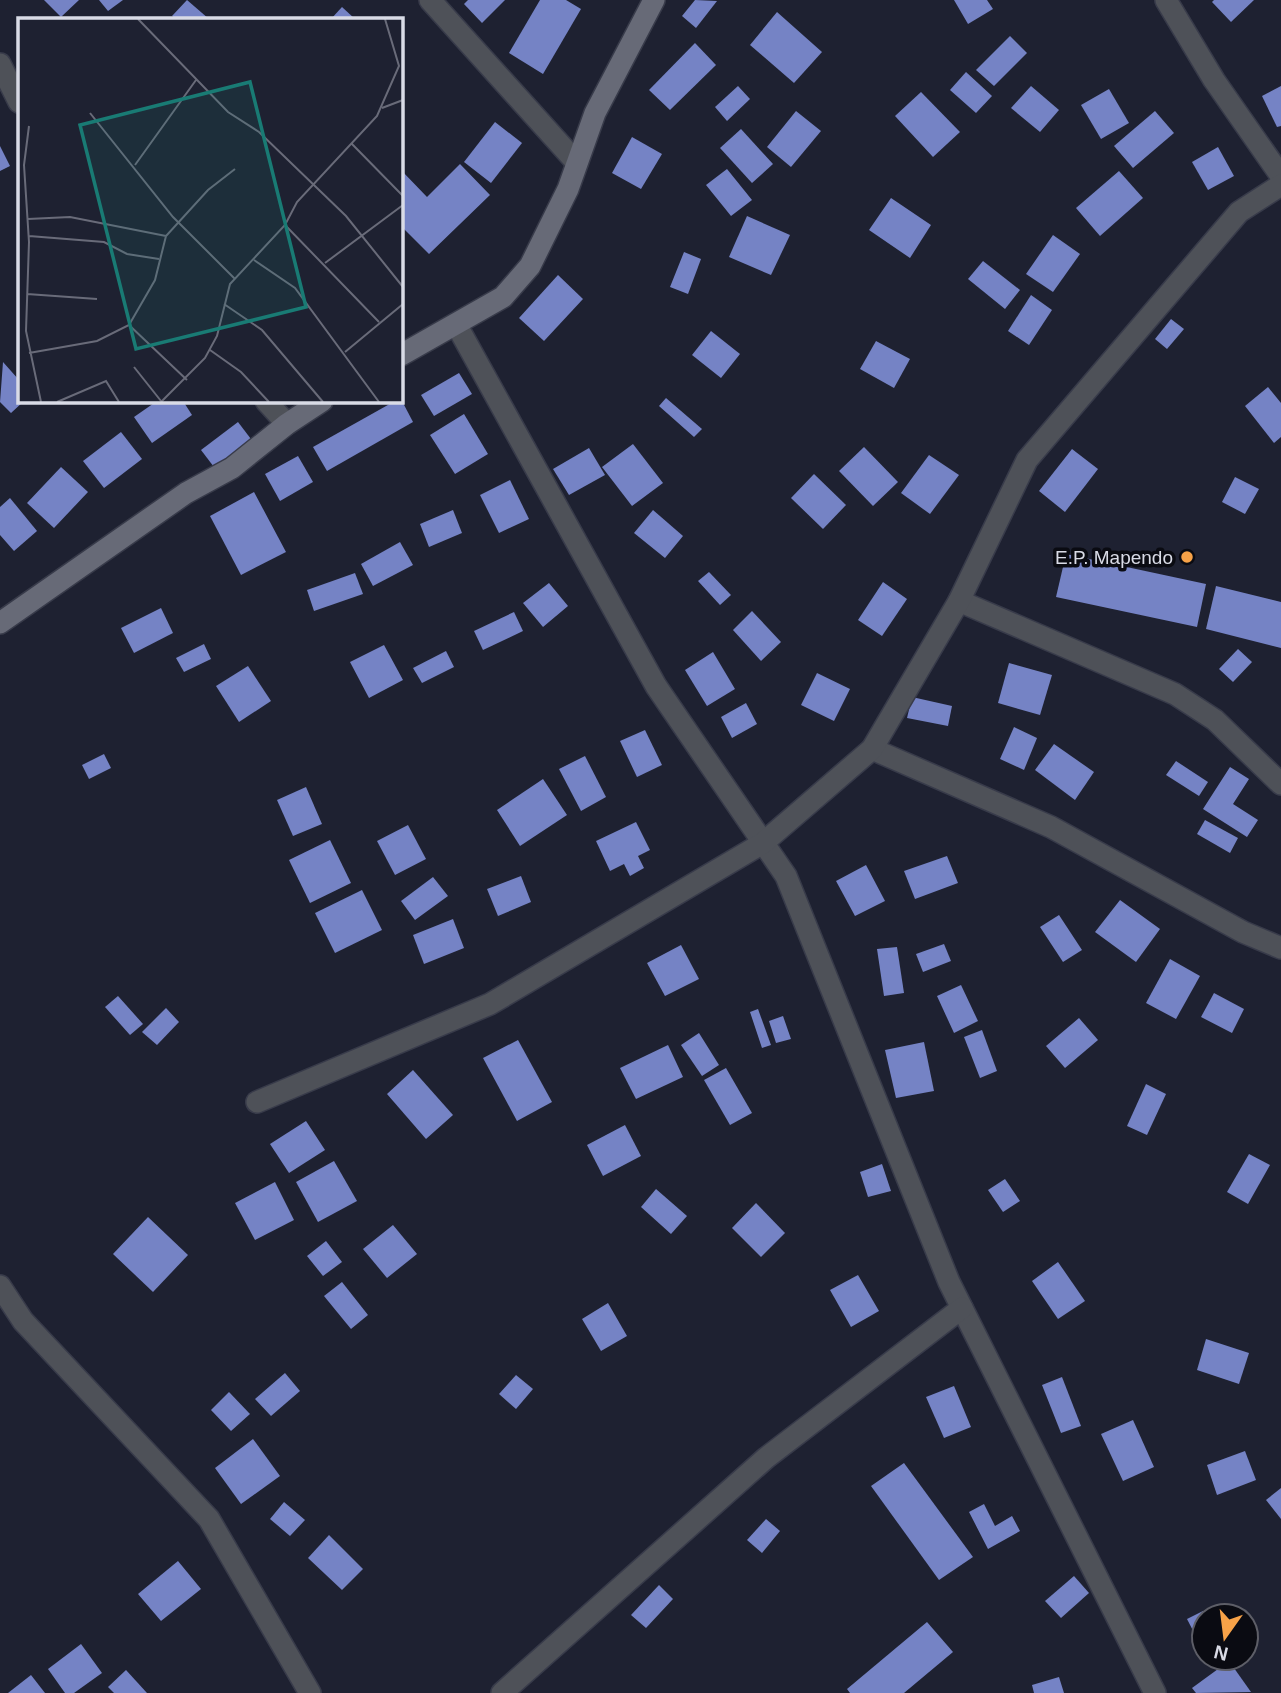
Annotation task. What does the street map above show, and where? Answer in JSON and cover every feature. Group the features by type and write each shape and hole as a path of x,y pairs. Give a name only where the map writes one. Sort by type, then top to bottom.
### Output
{"street":[{"path":"430,0 577,163"},
{"path":"402,354 503,297 530,267 568,190 595,113 654,0"},
{"path":"1166,0 1214,80 1281,176"},
{"path":"0,64 18,100"},
{"path":"257,1102 490,1004 763,843 872,749 959,601 1027,460 1239,212 1281,185"},
{"path":"456,324 656,686 786,876 962,1308 1155,1693"},
{"path":"267,402 287,424"},
{"path":"1,620 186,493 232,468 287,424 320,402"},
{"path":"959,601 1175,694 1215,720 1281,785"},
{"path":"872,749 1051,827 1243,932 1281,948"},
{"path":"0,1286 23,1321 209,1519 310,1693"},
{"path":"502,1693 766,1458 962,1308"}],"building":[{"path":"44,0 79,0 61,17"},
{"path":"99,0 123,0 108,11"},
{"path":"187,0 208,18 175,18 172,16"},
{"path":"468,0 505,0 482,23 464,4"},
{"path":"540,0 566,0 581,9 543,74 509,53"},
{"path":"695,0 717,1 696,28 682,16"},
{"path":"954,0 987,0 993,9 968,24"},
{"path":"1254,0 1231,22 1212,2"},
{"path":"342,7 354,18 332,18"},
{"path":"777,12 822,52 794,83 750,45"},
{"path":"1010,36 1027,53 994,86 976,70"},
{"path":"695,43 716,65 670,110 649,90"},
{"path":"966,72 992,96 976,113 950,90"},
{"path":"738,86 750,99 727,121 715,107"},
{"path":"1031,86 1059,110 1040,132 1011,108"},
{"path":"1281,86 1281,126 1277,127 1262,96"},
{"path":"1109,89 1129,123 1101,139 1081,105"},
{"path":"921,92 960,132 933,157 895,116"},
{"path":"796,111 821,131 791,167 767,147"},
{"path":"1155,111 1174,133 1133,168 1114,146"},
{"path":"495,122 522,143 491,183 464,162"},
{"path":"741,129 773,164 752,183 720,148"},
{"path":"632,137 662,154 641,189 612,173"},
{"path":"0,146 10,166 0,171"},
{"path":"1218,147 1234,176 1208,190 1192,162"},
{"path":"460,164 490,195 429,254 402,227 402,171 427,197"},
{"path":"727,169 752,200 731,216 706,185"},
{"path":"1119,171 1143,198 1100,236 1076,208"},
{"path":"891,198 931,225 910,258 869,230"},
{"path":"747,216 790,235 771,275 729,257"},
{"path":"1053,235 1080,254 1053,292 1026,274"},
{"path":"684,252 701,259 688,294 670,287"},
{"path":"983,261 1020,290 1005,309 968,279"},
{"path":"558,275 583,299 544,341 519,318"},
{"path":"1031,295 1052,310 1029,345 1008,331"},
{"path":"1171,319 1184,329 1167,349 1155,339"},
{"path":"711,331 740,354 721,378 692,355"},
{"path":"876,341 910,359 894,388 860,369"},
{"path":"3,362 18,379 18,402 23,402 11,413 0,402"},
{"path":"459,373 472,394 434,416 421,395"},
{"path":"1268,387 1281,403 1281,437 1274,443 1245,406"},
{"path":"666,398 702,429 694,437 659,406"},
{"path":"402,401 413,422 327,471 313,447 393,402"},
{"path":"156,402 184,402 192,415 152,443 134,417"},
{"path":"464,414 488,454 455,474 430,435"},
{"path":"238,422 254,443 217,471 201,450"},
{"path":"121,432 142,459 104,488 83,461"},
{"path":"633,444 663,483 632,506 602,467"},
{"path":"864,447 898,482 873,506 839,471"},
{"path":"589,448 605,475 569,495 553,469"},
{"path":"1072,449 1098,469 1065,512 1039,491"},
{"path":"929,455 959,475 930,514 901,493"},
{"path":"298,456 313,482 280,501 265,474"},
{"path":"61,467 88,492 54,528 27,503"},
{"path":"814,474 846,505 823,529 791,498"},
{"path":"1235,477 1259,489 1245,514 1222,502"},
{"path":"510,480 529,519 499,533 480,495"},
{"path":"254,492 286,552 241,575 210,516"},
{"path":"10,498 37,531 14,551 0,535 0,507"},
{"path":"453,510 462,533 429,547 420,524"},
{"path":"653,510 683,536 665,558 634,533"},
{"path":"400,542 413,565 373,586 361,564"},
{"path":"1066,554 1206,584 1197,627 1056,597"},
{"path":"709,572 731,595 720,605 698,581"},
{"path":"355,573 363,594 314,611 307,590"},
{"path":"883,582 907,599 882,636 858,620"},
{"path":"549,583 568,606 543,627 523,603"},
{"path":"1216,586 1281,602 1281,648 1206,629"},
{"path":"161,608 173,633 134,653 121,628"},
{"path":"752,611 781,642 761,661 733,630"},
{"path":"514,612 523,631 483,650 474,631"},
{"path":"204,644 211,659 184,672 176,658"},
{"path":"384,645 403,680 369,698 350,662"},
{"path":"1238,649 1252,662 1233,682 1219,669"},
{"path":"446,651 454,667 422,683 413,668"},
{"path":"713,652 735,689 707,706 685,670"},
{"path":"1009,663 1052,675 1040,715 998,703"},
{"path":"248,666 271,701 239,722 216,686"},
{"path":"817,673 850,689 834,721 801,705"},
{"path":"912,697 952,706 948,726 907,718"},
{"path":"746,703 757,724 732,738 721,717"},
{"path":"1014,727 1037,738 1024,770 1000,759"},
{"path":"645,730 662,765 637,777 620,741"},
{"path":"1054,744 1094,772 1075,800 1035,770"},
{"path":"104,754 111,768 89,779 82,765"},
{"path":"585,756 606,797 581,811 559,769"},
{"path":"1176,761 1208,782 1199,796 1166,775"},
{"path":"1230,767 1249,779 1233,804 1258,820 1247,837 1203,809"},
{"path":"543,779 567,815 520,846 497,810"},
{"path":"306,787 322,824 293,836 277,800"},
{"path":"1205,820 1238,838 1230,853 1197,834"},
{"path":"636,822 650,850 638,856 644,868 630,876 624,864 610,871 596,841"},
{"path":"408,825 426,859 395,875 377,841"},
{"path":"330,840 351,883 310,903 289,860"},
{"path":"947,856 958,883 915,899 904,871"},
{"path":"866,865 885,901 855,916 836,881"},
{"path":"521,876 531,902 498,916 487,889"},
{"path":"433,877 448,896 415,920 401,901"},
{"path":"362,890 382,930 335,953 315,913"},
{"path":"1120,900 1160,929 1136,962 1095,932"},
{"path":"1059,915 1082,950 1063,962 1040,927"},
{"path":"453,919 464,948 424,964 413,935"},
{"path":"944,944 951,961 923,972 916,954"},
{"path":"681,945 699,979 665,996 647,963"},
{"path":"897,947 904,993 884,996 877,949"},
{"path":"1170,959 1200,976 1176,1019 1146,1003"},
{"path":"961,985 978,1021 954,1033 937,996"},
{"path":"1214,993 1244,1009 1232,1033 1201,1017"},
{"path":"118,996 143,1024 130,1035 105,1007"},
{"path":"166,1008 179,1022 157,1045 142,1032"},
{"path":"758,1009 771,1045 762,1048 750,1012"},
{"path":"783,1016 791,1039 776,1043 769,1021"},
{"path":"1079,1018 1098,1040 1065,1068 1046,1046"},
{"path":"982,1030 997,1071 980,1078 964,1037"},
{"path":"699,1033 719,1065 702,1076 681,1045"},
{"path":"518,1040 552,1102 517,1121 483,1058"},
{"path":"924,1042 934,1091 896,1098 885,1050"},
{"path":"668,1045 683,1077 636,1099 620,1068"},
{"path":"726,1068 752,1113 730,1125 704,1080"},
{"path":"413,1070 453,1115 426,1139 387,1094"},
{"path":"1146,1084 1166,1094 1147,1135 1127,1126"},
{"path":"306,1121 325,1150 289,1173 270,1144"},
{"path":"625,1125 641,1156 603,1176 587,1145"},
{"path":"1249,1154 1270,1165 1248,1204 1227,1192"},
{"path":"334,1161 357,1201 318,1222 296,1182"},
{"path":"882,1164 891,1191 868,1197 860,1172"},
{"path":"1005,1179 1020,1201 1003,1212 988,1190"},
{"path":"275,1182 294,1220 255,1240 235,1203"},
{"path":"656,1189 687,1216 671,1234 641,1207"},
{"path":"756,1203 785,1233 761,1257 732,1228"},
{"path":"148,1217 188,1255 153,1292 113,1254"},
{"path":"393,1225 417,1254 387,1278 363,1249"},
{"path":"326,1241 342,1262 323,1276 307,1256"},
{"path":"1058,1262 1085,1301 1058,1319 1032,1281"},
{"path":"858,1275 879,1311 851,1327 830,1290"},
{"path":"342,1282 368,1315 351,1329 324,1296"},
{"path":"608,1303 627,1336 601,1351 582,1319"},
{"path":"1206,1339 1249,1353 1239,1384 1197,1370"},
{"path":"285,1373 300,1391 271,1416 255,1399"},
{"path":"516,1375 533,1389 516,1409 499,1394"},
{"path":"1062,1377 1081,1426 1061,1433 1042,1385"},
{"path":"954,1386 971,1427 944,1438 926,1397"},
{"path":"229,1392 250,1414 231,1431 211,1410"},
{"path":"1133,1420 1154,1467 1123,1481 1101,1434"},
{"path":"253,1439 280,1476 241,1504 215,1468"},
{"path":"1245,1451 1256,1480 1217,1495 1207,1465"},
{"path":"904,1463 973,1557 939,1580 871,1486"},
{"path":"1281,1488 1281,1519 1266,1500"},
{"path":"284,1502 305,1520 290,1536 270,1519"},
{"path":"984,1504 995,1526 1012,1516 1020,1531 988,1549 969,1512"},
{"path":"766,1519 780,1531 762,1553 747,1540"},
{"path":"329,1535 363,1569 342,1590 308,1558"},
{"path":"178,1561 201,1589 161,1621 138,1594"},
{"path":"1074,1576 1089,1593 1061,1618 1045,1601"},
{"path":"659,1585 673,1599 646,1628 631,1615"},
{"path":"927,1622 953,1652 904,1693 850,1693 847,1689"},
{"path":"81,1644 102,1673 74,1693 65,1693 48,1669"},
{"path":"126,1670 147,1693 114,1693 108,1687"},
{"path":"1214,1672 1237,1672 1251,1692 1196,1693 1192,1688"},
{"path":"31,1675 45,1693 8,1693"},
{"path":"1059,1677 1064,1693 1034,1693 1032,1685"}],"place":[{"name":"E.P. Mapendo","path":"1187,557"}]}
